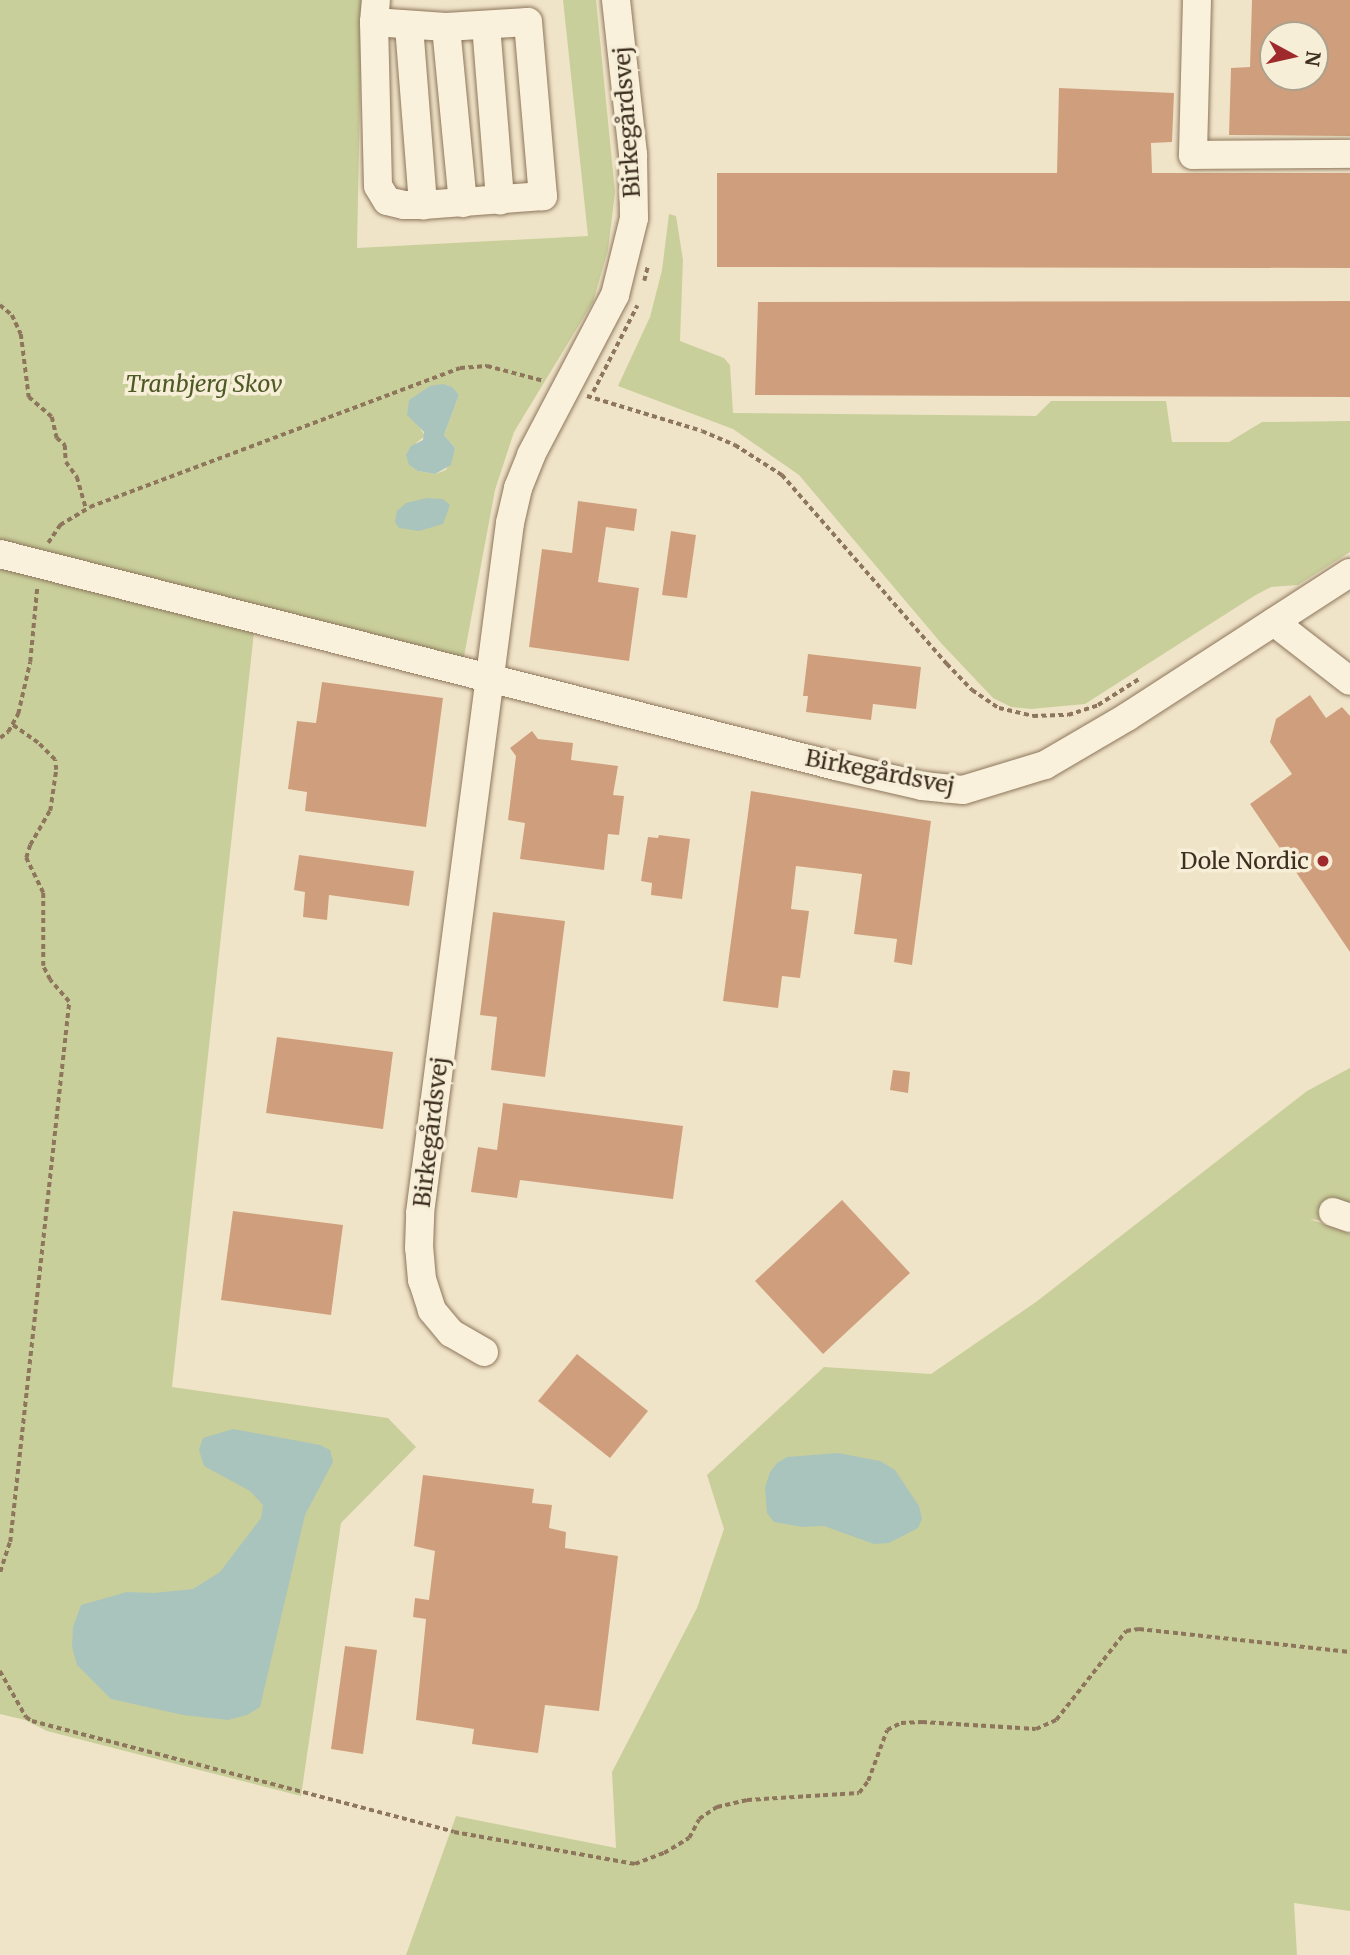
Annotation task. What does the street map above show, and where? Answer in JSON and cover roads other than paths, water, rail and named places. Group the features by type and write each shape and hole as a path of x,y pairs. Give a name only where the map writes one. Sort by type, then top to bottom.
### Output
{"street":[{"name":"Birkegårdsvej","path":"484,1352 451,1333 432,1310 422,1280 420,1213 488,677 518,488 546,424 615,295 634,218 633,154 616,0"},
{"path":"1197,0 1194,155 1350,154"},
{"path":"375,11 409,26 446,27 528,22 543,196 423,205 387,201 378,186 375,11"},
{"path":"486,25 500,200"},
{"path":"409,26 423,205"},
{"path":"446,27 463,203"},
{"path":"0,554 488,677"},
{"name":"Birkegårdsvej","path":"488,677 836,766 922,786 964,790 1045,765 1350,573"},
{"path":"1274,622 1350,681"}],"water":[{"path":"443,384 452,387 459,395 444,435 455,448 451,465 435,474 418,471 409,465 406,455 411,446 423,440 424,432 407,415 409,400 430,386"},
{"path":"427,498 443,499 450,505 443,524 419,531 399,528 395,522 397,511 406,503"},
{"path":"233,1429 320,1445 330,1450 333,1462 305,1515 260,1707 247,1715 228,1720 183,1715 111,1699 77,1665 72,1647 73,1627 81,1605 127,1592 154,1593 193,1589 220,1572 261,1518 263,1505 250,1491 204,1466 199,1450 203,1438"},
{"path":"838,1453 880,1461 895,1470 919,1506 922,1519 918,1528 889,1543 874,1544 824,1526 803,1527 774,1522 767,1513 765,1488 770,1472 777,1463 787,1457"}],"place":[{"name":"Dole Nordic","path":"1323,861"}],"park label":[{"name":"Tranbjerg Skov","path":"204,384"}]}
